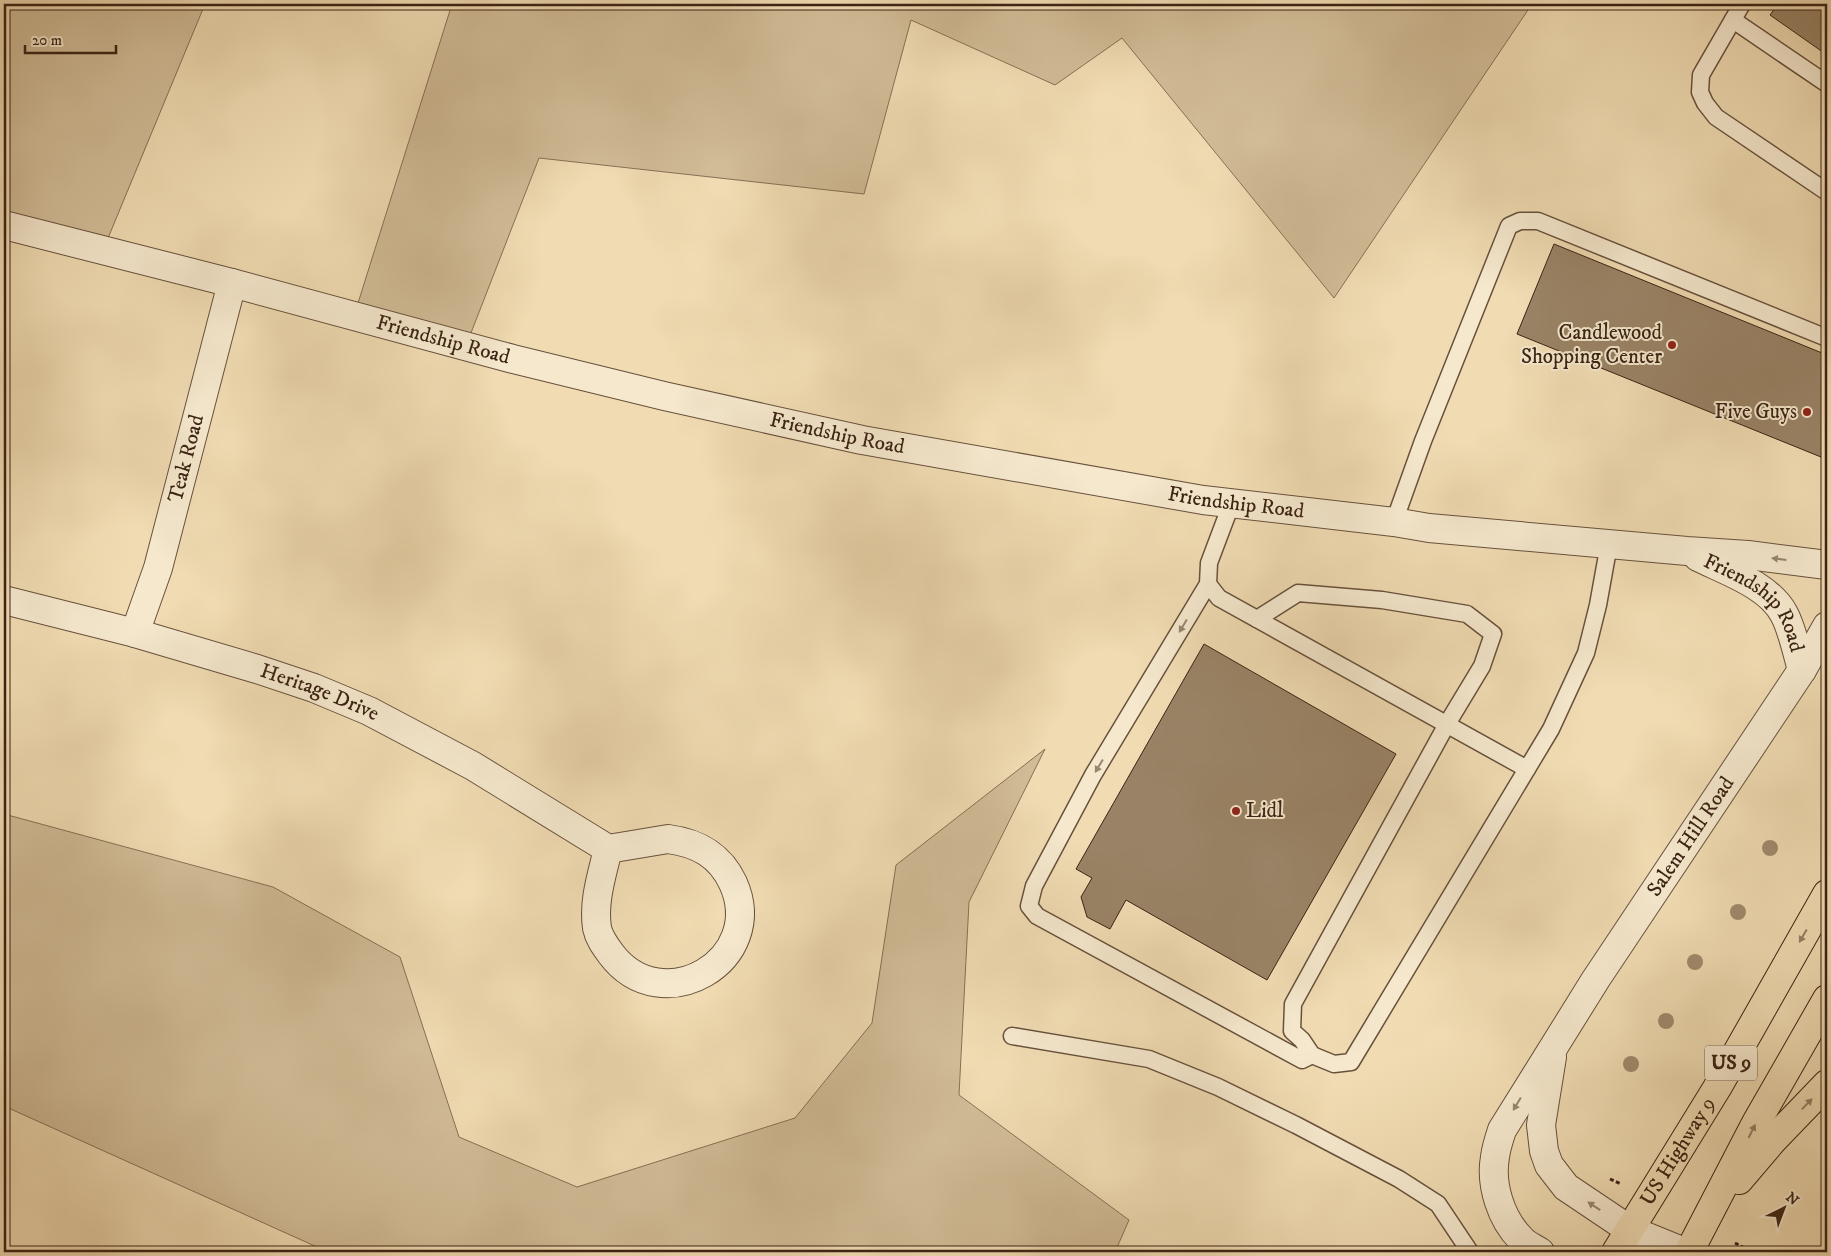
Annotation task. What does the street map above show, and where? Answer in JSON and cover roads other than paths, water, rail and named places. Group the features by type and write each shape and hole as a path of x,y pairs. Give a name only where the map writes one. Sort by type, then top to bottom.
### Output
{"highway":[{"name":"US Highway 9","path":"1623,1241 1716,1088 1827,894"},
{"name":"US 9","path":"1689,1252 1756,1123 1827,999"},
{"path":"1706,1220 1773,1140 1827,1084"}],"street":[{"name":"Friendship Road","path":"4,225 232,283 523,361 664,396 828,432 1193,498 1394,522 1429,528 1748,555 1827,565"},
{"name":"Teak Road","path":"135,632 158,568 232,283"},
{"name":"Friendship Road","path":"1687,551 1758,587 1774,599 1785,615 1802,670"},
{"name":"Heritage Drive","path":"4,600 135,632 257,669 314,688 369,710 473,766 608,849"},
{"name":"Salem Hill Road","path":"1540,1252 1521,1240 1508,1221 1498,1199 1494,1173 1495,1156 1502,1130 1519,1100 1596,980 1802,670 1827,626"},
{"path":"668,839 684,841 708,852 727,870 738,894 740,910 737,936 724,958 709,971 690,981 663,984 642,979 619,965 603,944 597,929 595,906 608,849 668,839"},
{"name":"Salem Hill Road","path":"1554,1048 1541,1125 1544,1151 1549,1165 1566,1187 1623,1241 1684,1252"}],"lane":[{"path":"1742,4 1701,75 1700,92 1705,103 1716,117 1827,192"},
{"path":"1733,20 1827,84"},
{"path":"1394,522 1423,441 1509,226 1520,221 1538,221 1827,338"},
{"path":"1232,502 1209,563 1208,584 1093,775 1034,886 1029,906 1036,916 1302,1060 1312,1055"},
{"path":"1257,619 1298,593 1382,600 1467,614 1493,634 1482,666 1447,724 1293,1004 1292,1031 1302,1040 1312,1055 1334,1064 1351,1062 1551,729 1586,653 1598,605 1609,544"},
{"path":"1208,584 1219,598 1527,769"},
{"path":"1012,1036 1149,1059 1218,1087 1399,1179 1438,1204 1470,1252"}],"place":[{"name":"Candlewood Shopping Center","path":"1672,345"},
{"name":"Five Guys","path":"1807,412"},
{"name":"Lidl","path":"1236,811"}]}
